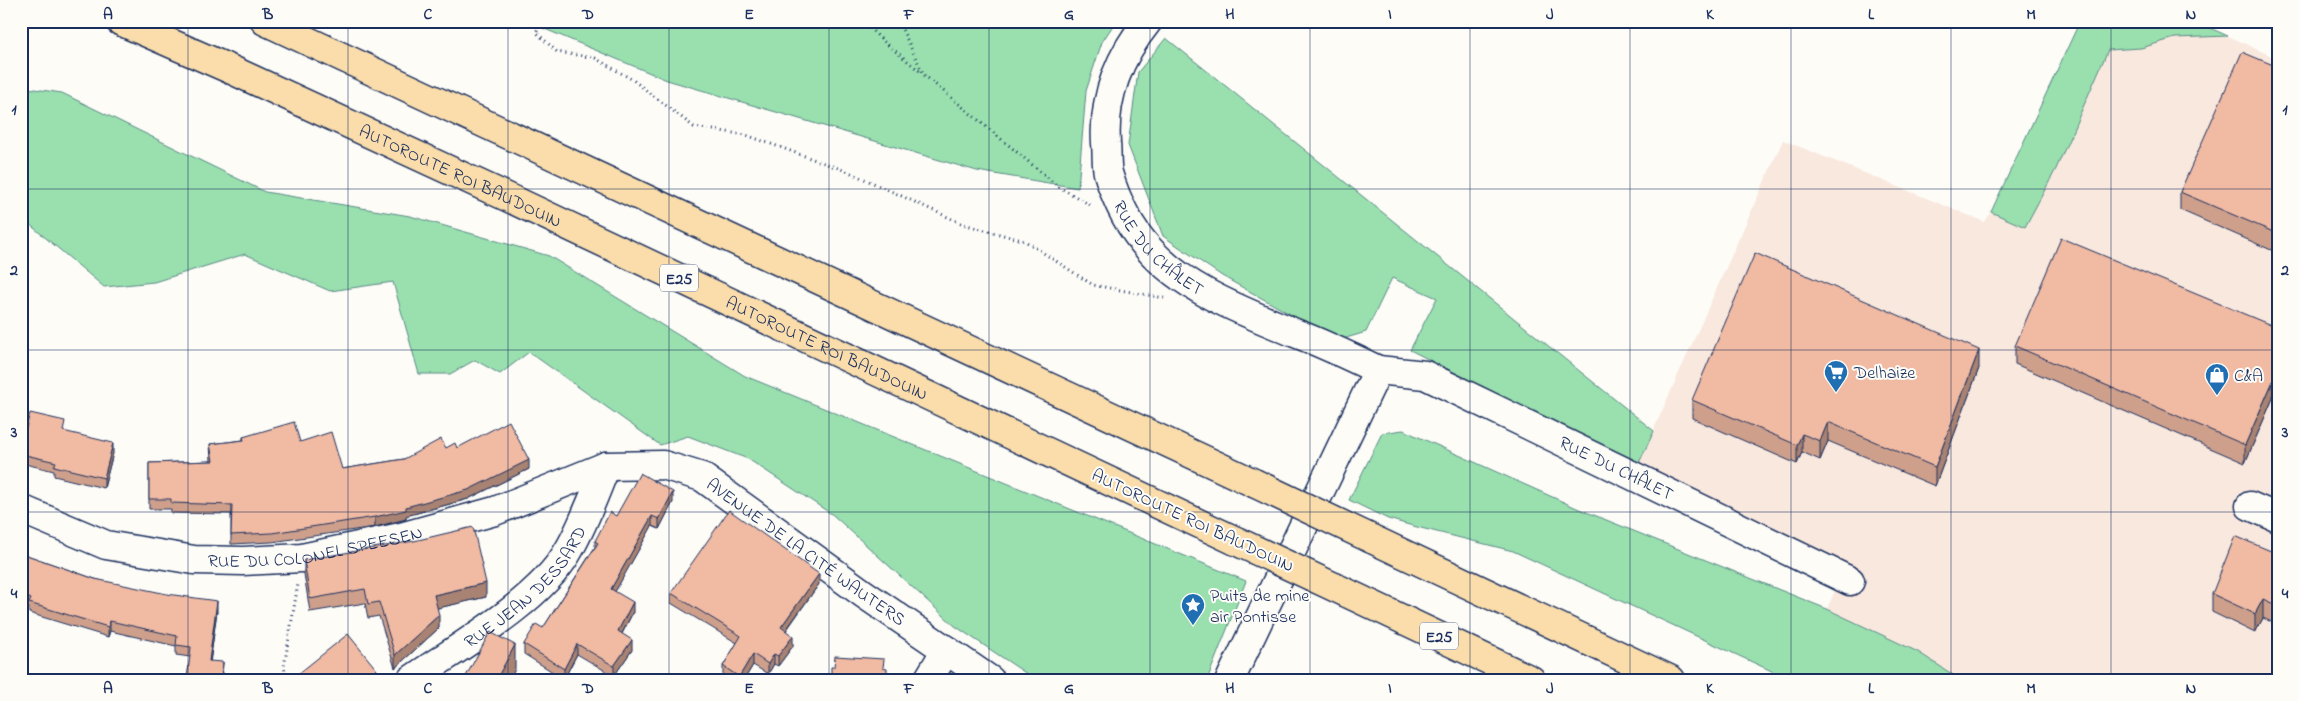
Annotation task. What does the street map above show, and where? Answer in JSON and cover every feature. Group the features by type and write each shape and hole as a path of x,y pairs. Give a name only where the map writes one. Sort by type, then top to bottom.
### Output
{"highway":[{"name":"AUTOROUTE ROI BAUDOUIN","path":"120,21 241,74 505,196 1531,680"},
{"path":"264,21 1672,680"}],"street":[{"name":"RUE DU CHÂLET","path":"1148,21 1130,43 1110,91 1106,133 1108,172 1124,213 1149,249 1171,269 1224,303 1337,350 1378,370 1426,375 1850,582"},
{"path":"1230,680 1378,370"},
{"name":"AVENUE DE LA CITÉ WAUTERS","path":"606,466 663,465 702,477 864,594 990,680"},
{"name":"RUE DU COLONEL SPEESEN","path":"21,509 106,545 194,560 243,561 302,558 401,537 495,511 606,466"},
{"name":"RUE JEAN DESSARD","path":"411,680 519,606 552,573 567,554 606,466"},
{"path":"2250,506 2278,518"},
{"path":"919,679 946,650"}],"path":[{"path":"542,21 536,32 557,52 595,58 633,80 694,128 746,135 849,172 963,224 1025,241 1093,285 1171,300"},
{"path":"862,21 882,40 1059,187 1097,210 1124,213"},
{"path":"898,21 924,75"},
{"path":"287,680 284,667 302,558"},
{"path":"819,680 832,672 838,672"},
{"path":"880,673 919,679"}],"shaded area":[{"path":"2228,36 2278,59 2278,680 1961,680 1918,652 1827,609 1845,568 1638,465 1783,140 1985,222 1991,212 2025,227 2056,169 2108,50 2141,48 2175,38"}],"green space":[{"path":"496,21 1116,21 1102,42 1086,91 1078,188 977,171 667,80 540,27"},
{"path":"2080,21 2194,21 2228,36 2175,38 2141,48 2108,50 2056,169 2025,227 1991,212"},
{"path":"1166,38 1654,431 1638,465 1410,350 1437,298 1392,278 1366,332 1343,339 1317,329 1222,276 1163,236 1128,145 1138,72"},
{"path":"21,87 62,93 265,192 410,216 549,256 745,376 1246,581 1207,680 1036,680 955,626 833,515 748,459 688,436 660,445 529,352 500,374 475,360 450,374 419,374 393,282 330,291 245,254 154,282 104,287 21,217"},
{"path":"1403,430 1579,509 1827,609 1918,652 1961,680 1791,680 1513,551 1388,519 1349,500 1382,433"}],"building":[{"path":"2242,52 2278,67 2278,234 2180,192"},
{"path":"2061,238 2278,328 2278,382 2273,381 2245,445 2015,346"},
{"name":"Delhaize","path":"1755,253 1979,350 1935,467 1828,422 1820,441 1802,434 1797,445 1692,400"},
{"path":"30,413 65,421 63,431 113,443 104,478 54,466 56,462 21,454 21,447"},
{"path":"509,421 529,460 468,490 406,507 406,510 375,517 272,533 231,535 232,505 171,503 171,499 149,499 149,463 213,461 210,444 244,440 243,437 294,422 300,442 331,432 342,469 404,459 441,439 446,448 455,443 457,448"},
{"path":"640,473 673,492 659,519 652,516 611,589 633,602 618,631 632,640 614,666 577,644 564,669 524,644 536,624 543,628 598,543 595,541 610,512 616,516"},
{"path":"729,510 819,574 781,627 793,636 778,656 774,654 768,664 753,654 739,677 723,666 741,636 671,593"},
{"path":"473,527 486,583 434,595 439,615 395,655 379,602 368,604 365,589 310,599 304,560 414,541"},
{"path":"2235,536 2278,554 2278,606 2263,599 2255,614 2212,594"},
{"path":"21,553 95,579 167,594 217,601 209,661 223,662 221,680 187,680 191,647 176,645 177,636 110,621 108,627 29,603 31,599 21,594"},
{"path":"490,632 515,645 496,680 464,680"},
{"path":"348,634 377,670 364,680 302,680 298,674"},
{"path":"835,656 884,659 883,668 887,669 887,680 831,680 831,667 834,667"}],"place":[{"name":"Delhaize","path":"1836,393"},
{"name":"C&A","path":"2217,396"},
{"name":"Puits de mine air Pontisse","path":"1193,626"}]}
